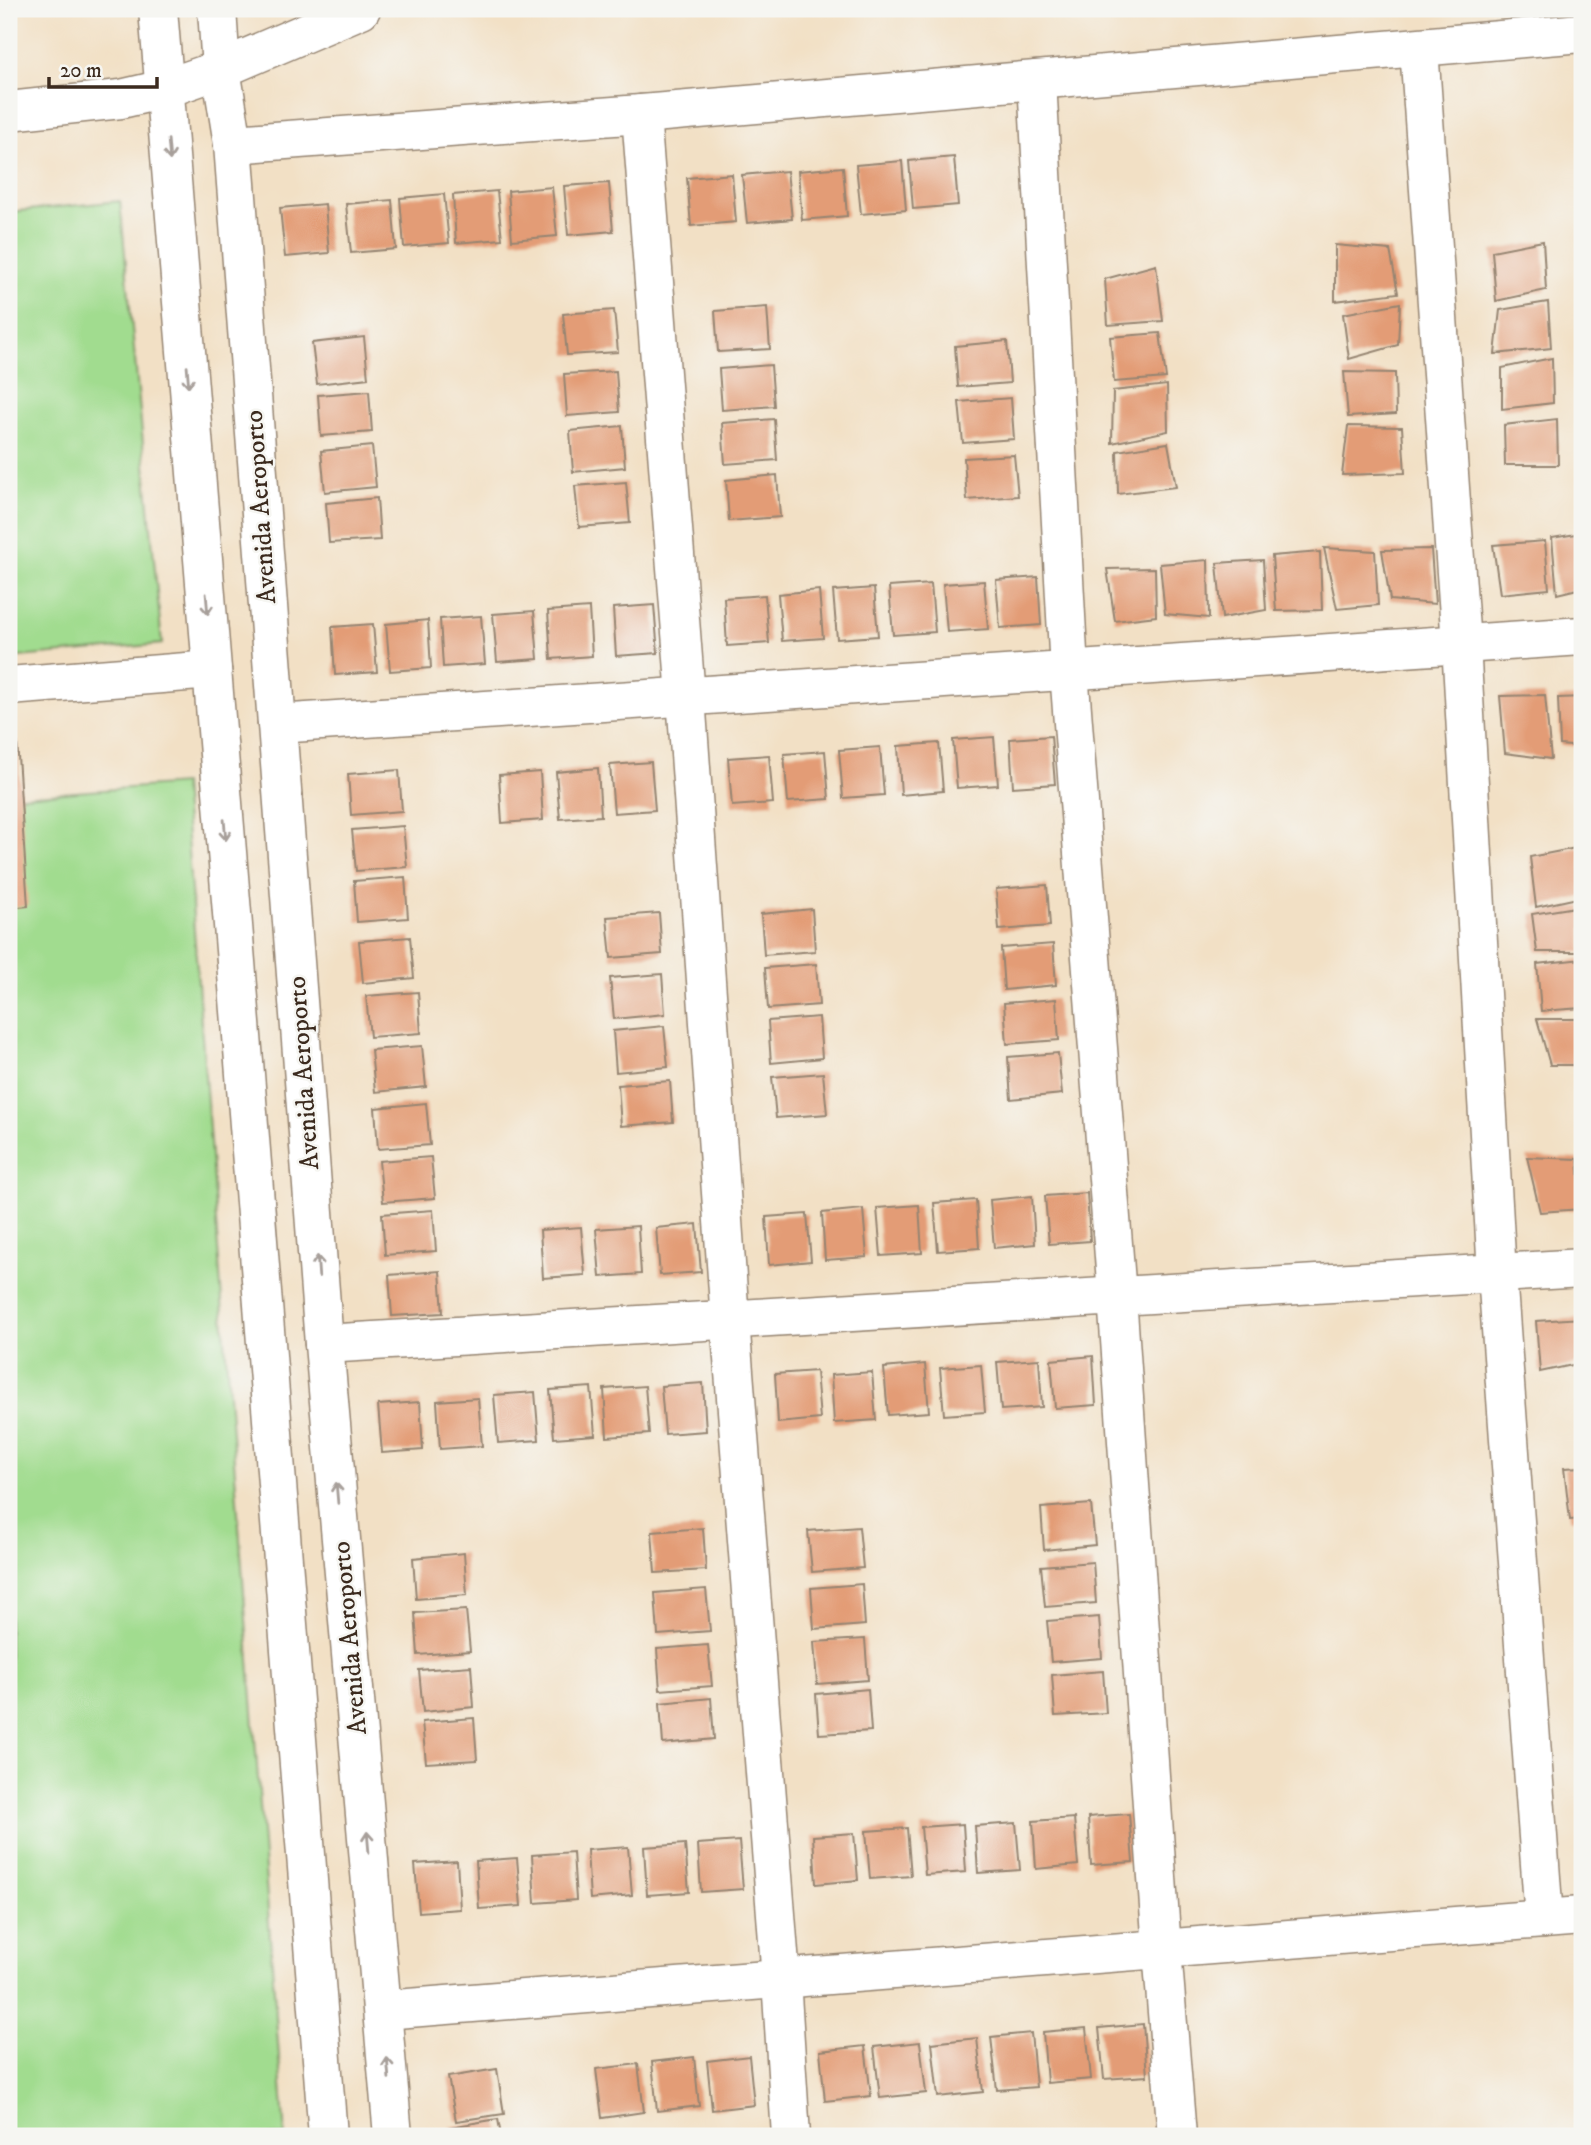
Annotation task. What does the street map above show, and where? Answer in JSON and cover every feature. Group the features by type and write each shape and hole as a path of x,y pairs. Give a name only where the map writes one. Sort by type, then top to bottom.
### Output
{"street":[{"path":"158,9 328,2136"},
{"name":"Avenida Aeroporto","path":"217,9 221,69 233,144 324,1344 393,2136"},
{"path":"9,111 121,99 164,89 221,69 362,9"},
{"path":"233,144 641,114 1582,33"},
{"path":"1419,48 1461,645 1497,1273 1544,1919"},
{"path":"1037,80 1069,671 1177,2136"},
{"path":"641,114 791,2136"},
{"path":"277,724 1582,636"},
{"path":"9,686 212,670"},
{"path":"324,1344 1582,1268"},
{"path":"383,2010 1582,1916"}],"green space":[{"path":"120,201 162,644 9,658 9,212"},
{"path":"183,784 285,2136 9,2136 9,797"}],"building":[{"path":"954,157 958,205 913,209 909,161"},
{"path":"902,161 906,210 861,214 856,165"},
{"path":"843,167 847,216 802,220 798,171"},
{"path":"787,171 792,219 747,223 742,175"},
{"path":"732,174 736,222 691,226 687,178"},
{"path":"609,183 613,231 568,235 564,186"},
{"path":"552,187 557,236 512,240 508,191"},
{"path":"497,191 502,239 456,243 453,195"},
{"path":"444,194 449,243 404,247 400,198"},
{"path":"392,200 396,249 351,253 346,204"},
{"path":"325,204 329,253 285,257 280,208"},
{"path":"1543,241 1546,290 1496,301 1492,251"},
{"path":"1335,245 1390,250 1398,293 1335,301"},
{"path":"1156,265 1163,321 1108,325 1105,279"},
{"path":"1548,302 1551,348 1495,354 1500,310"},
{"path":"1400,303 1398,345 1349,359 1343,314"},
{"path":"767,307 770,349 718,352 715,311"},
{"path":"614,310 618,352 567,355 563,314"},
{"path":"1160,333 1166,378 1114,382 1110,337"},
{"path":"364,337 368,378 317,384 312,343"},
{"path":"1007,341 1010,383 958,387 955,346"},
{"path":"1552,358 1553,403 1502,409 1502,368"},
{"path":"771,365 774,406 722,410 719,369"},
{"path":"616,371 619,412 567,416 564,374"},
{"path":"1344,372 1395,373 1396,414 1348,417"},
{"path":"1167,385 1168,431 1112,443 1113,391"},
{"path":"369,391 372,432 321,436 318,395"},
{"path":"1011,398 1014,439 963,443 959,402"},
{"path":"774,419 777,460 725,464 722,423"},
{"path":"1557,419 1558,465 1505,465 1504,425"},
{"path":"622,426 625,467 573,472 570,431"},
{"path":"1348,426 1402,427 1405,473 1342,475"},
{"path":"1168,443 1176,487 1118,494 1117,451"},
{"path":"372,446 376,487 325,492 321,451"},
{"path":"1014,455 1018,496 967,500 964,458"},
{"path":"777,475 780,517 729,521 726,480"},
{"path":"626,482 630,523 579,527 575,486"},
{"path":"377,498 380,540 329,543 326,503"},
{"path":"1582,533 1582,588 1557,594 1552,538"},
{"path":"1545,541 1549,589 1500,594 1493,545"},
{"path":"1324,548 1375,551 1378,605 1337,609"},
{"path":"1431,549 1435,604 1390,600 1382,550"},
{"path":"1320,552 1322,610 1276,611 1272,556"},
{"path":"1208,560 1209,618 1165,614 1160,564"},
{"path":"1263,560 1266,610 1222,618 1217,563"},
{"path":"1155,568 1156,616 1115,621 1107,569"},
{"path":"1038,577 1041,625 1000,628 996,580"},
{"path":"984,581 988,629 947,632 943,584"},
{"path":"931,584 935,632 893,635 889,587"},
{"path":"874,588 878,636 837,639 833,591"},
{"path":"819,590 823,638 782,641 778,594"},
{"path":"765,595 769,643 727,646 724,598"},
{"path":"654,605 658,653 616,656 613,608"},
{"path":"589,608 592,656 551,659 548,611"},
{"path":"534,611 538,659 497,662 493,614"},
{"path":"481,616 485,664 443,667 440,619"},
{"path":"428,620 431,668 390,671 386,624"},
{"path":"373,624 377,672 335,675 332,627"},
{"path":"1545,695 1551,759 1505,753 1500,696"},
{"path":"1582,697 1582,747 1560,745 1558,698"},
{"path":"1051,736 1055,784 1013,787 1010,739"},
{"path":"994,737 998,785 957,788 953,740"},
{"path":"17,741 28,906 9,908 9,742"},
{"path":"939,743 943,791 901,795 898,746"},
{"path":"880,747 884,795 843,798 839,750"},
{"path":"825,751 829,799 788,802 784,754"},
{"path":"769,755 773,803 732,806 728,758"},
{"path":"651,762 655,810 614,813 610,765"},
{"path":"598,768 601,816 560,819 556,772"},
{"path":"399,770 402,811 351,815 348,774"},
{"path":"540,772 543,820 502,823 499,775"},
{"path":"403,826 407,867 356,871 352,830"},
{"path":"1581,847 1582,897 1536,907 1530,857"},
{"path":"405,877 408,918 357,922 354,881"},
{"path":"1047,885 1050,926 999,930 996,889"},
{"path":"1582,906 1582,952 1537,952 1532,914"},
{"path":"812,909 815,951 764,955 761,914"},
{"path":"659,913 662,954 611,958 607,917"},
{"path":"410,937 414,978 363,983 359,941"},
{"path":"1053,944 1056,985 1004,990 1001,948"},
{"path":"1582,959 1582,1008 1541,1011 1537,964"},
{"path":"816,964 819,1005 768,1009 765,968"},
{"path":"662,974 665,1014 614,1019 610,978"},
{"path":"418,992 421,1033 370,1037 366,996"},
{"path":"1056,999 1059,1040 1007,1044 1004,1003"},
{"path":"819,1017 822,1058 771,1063 768,1021"},
{"path":"1537,1019 1582,1019 1582,1065 1550,1065"},
{"path":"664,1026 668,1067 616,1072 613,1031"},
{"path":"422,1046 426,1087 375,1092 371,1050"},
{"path":"1058,1053 1062,1094 1011,1099 1008,1057"},
{"path":"823,1073 827,1114 776,1118 772,1077"},
{"path":"670,1081 673,1122 621,1126 618,1085"},
{"path":"426,1103 430,1145 378,1149 375,1108"},
{"path":"431,1157 435,1198 383,1202 379,1161"},
{"path":"1527,1157 1578,1159 1582,1209 1540,1212"},
{"path":"1087,1193 1090,1241 1049,1244 1045,1196"},
{"path":"1032,1196 1035,1244 994,1248 990,1200"},
{"path":"976,1200 979,1248 938,1251 934,1203"},
{"path":"919,1205 922,1253 881,1256 877,1208"},
{"path":"863,1209 867,1257 825,1260 822,1213"},
{"path":"433,1210 436,1251 385,1255 382,1214"},
{"path":"807,1214 811,1261 769,1265 766,1217"},
{"path":"697,1224 701,1272 660,1275 656,1228"},
{"path":"638,1226 641,1274 600,1277 596,1229"},
{"path":"581,1227 585,1275 543,1278 540,1230"},
{"path":"440,1271 443,1313 392,1316 389,1275"},
{"path":"1582,1318 1582,1363 1540,1372 1536,1321"},
{"path":"1093,1356 1096,1405 1055,1408 1051,1360"},
{"path":"1039,1359 1042,1407 1001,1410 997,1362"},
{"path":"925,1364 929,1412 888,1415 884,1368"},
{"path":"981,1365 985,1412 944,1415 940,1368"},
{"path":"816,1371 820,1419 778,1423 775,1374"},
{"path":"872,1372 876,1420 834,1423 831,1375"},
{"path":"703,1383 706,1431 665,1434 661,1386"},
{"path":"645,1386 649,1434 607,1437 604,1389"},
{"path":"591,1387 595,1435 554,1438 550,1390"},
{"path":"535,1392 539,1440 498,1443 494,1395"},
{"path":"478,1398 482,1446 440,1449 437,1401"},
{"path":"420,1402 423,1450 382,1453 378,1405"},
{"path":"1582,1467 1582,1519 1570,1520 1564,1468"},
{"path":"1091,1504 1095,1545 1044,1550 1041,1508"},
{"path":"859,1527 863,1568 812,1572 808,1531"},
{"path":"703,1528 706,1570 655,1573 652,1532"},
{"path":"464,1553 467,1595 416,1599 413,1558"},
{"path":"1093,1562 1096,1603 1045,1607 1041,1566"},
{"path":"862,1584 865,1625 814,1629 811,1588"},
{"path":"706,1589 710,1631 658,1635 655,1593"},
{"path":"466,1610 470,1651 418,1655 415,1613"},
{"path":"1099,1617 1102,1658 1051,1662 1047,1621"},
{"path":"865,1639 868,1680 817,1684 814,1642"},
{"path":"708,1645 712,1686 660,1690 657,1649"},
{"path":"471,1666 474,1707 423,1712 419,1670"},
{"path":"1103,1671 1106,1713 1055,1716 1052,1675"},
{"path":"868,1689 871,1731 819,1734 816,1694"},
{"path":"711,1698 714,1739 663,1744 660,1703"},
{"path":"474,1718 477,1760 426,1763 422,1722"},
{"path":"1129,1814 1133,1862 1091,1865 1088,1817"},
{"path":"1074,1818 1078,1865 1036,1869 1033,1821"},
{"path":"1016,1823 1020,1870 978,1873 975,1826"},
{"path":"963,1824 966,1872 925,1875 921,1827"},
{"path":"907,1828 911,1876 870,1879 866,1831"},
{"path":"854,1833 858,1880 816,1884 813,1836"},
{"path":"739,1841 743,1889 701,1892 698,1844"},
{"path":"685,1844 689,1892 647,1895 644,1847"},
{"path":"628,1847 632,1895 590,1899 587,1850"},
{"path":"573,1852 576,1900 535,1903 532,1855"},
{"path":"517,1858 521,1906 479,1909 476,1861"},
{"path":"457,1861 460,1909 419,1912 415,1864"},
{"path":"1143,2024 1147,2076 1104,2079 1099,2028"},
{"path":"1086,2028 1091,2079 1047,2083 1043,2032"},
{"path":"1031,2033 1036,2087 997,2090 991,2037"},
{"path":"977,2038 983,2092 938,2097 932,2043"},
{"path":"920,2042 926,2093 880,2098 874,2047"},
{"path":"865,2046 871,2096 825,2101 820,2051"},
{"path":"749,2056 754,2105 712,2110 707,2061"},
{"path":"694,2057 699,2106 657,2111 652,2062"},
{"path":"638,2064 644,2112 602,2118 596,2069"},
{"path":"497,2069 504,2114 456,2121 448,2077"},
{"path":"498,2119 501,2136 451,2136 450,2127"}]}
